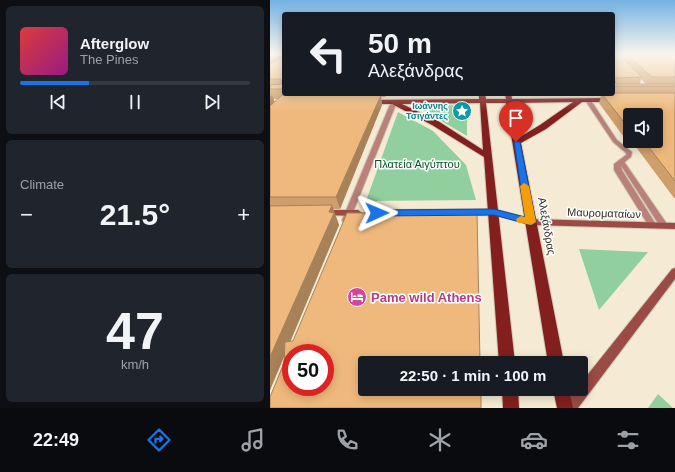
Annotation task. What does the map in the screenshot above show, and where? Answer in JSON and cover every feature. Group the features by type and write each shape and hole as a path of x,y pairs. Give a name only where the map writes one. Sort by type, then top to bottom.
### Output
{"main road":[{"path":"483,98 506,356"},
{"path":"364,102 483,98 623,100"},
{"name":"Αλεξάνδρας","path":"508,98 555,356"},
{"path":"516,142 543,127 584,100"},
{"path":"394,102 435,123 489,157"},
{"name":"Μαυροματαίων","path":"314,213 494,212 531,222 675,226"},
{"path":"570,408 675,272"},
{"path":"510,396 511,408"},
{"path":"562,396 565,408"}],"street":[{"path":"584,100 615,141 629,152 629,156 617,164 618,170 653,226"},
{"path":"343,228 394,102"},
{"path":"621,161 664,226"}],"green space":[{"path":"467,105 467,136 416,106"},
{"name":"Πλατεία Αιγύπτου","path":"398,112 433,131 466,165 476,200 366,201"},
{"path":"579,249 645,252 648,252 599,310"},
{"path":"658,394 673,408 648,408"}],"building":[{"path":"270,73 282,73 282,84 281,79 270,79"},
{"path":"615,73 638,73 642,77 615,78"},
{"path":"648,73 675,73 675,77 652,77"},
{"path":"615,81 616,84 675,84 675,86 615,86"},
{"path":"282,84 282,89 270,89 270,85"},
{"path":"615,93 675,93 675,181 649,148 663,148 663,108 623,108 623,121 604,96 615,96"},
{"path":"282,95 381,96 336,197 270,197 270,106"},
{"path":"332,205 329,212 334,213 270,357 270,206"},
{"path":"347,213 477,213 480,356 358,356 358,396 481,396 481,408 270,408 270,397 282,368 282,396 334,396 334,344 285,344 285,342 293,341"}],"slow traffic":[{"path":"521,219 531,222 524,186"}],"place":[{"name":"Ιωάννης Τσιγάντες","path":"462,111"},
{"name":"Pame wild Athens","path":"357,297"}],"route":[{"path":"377,213 494,212 531,222 516,142"}]}
